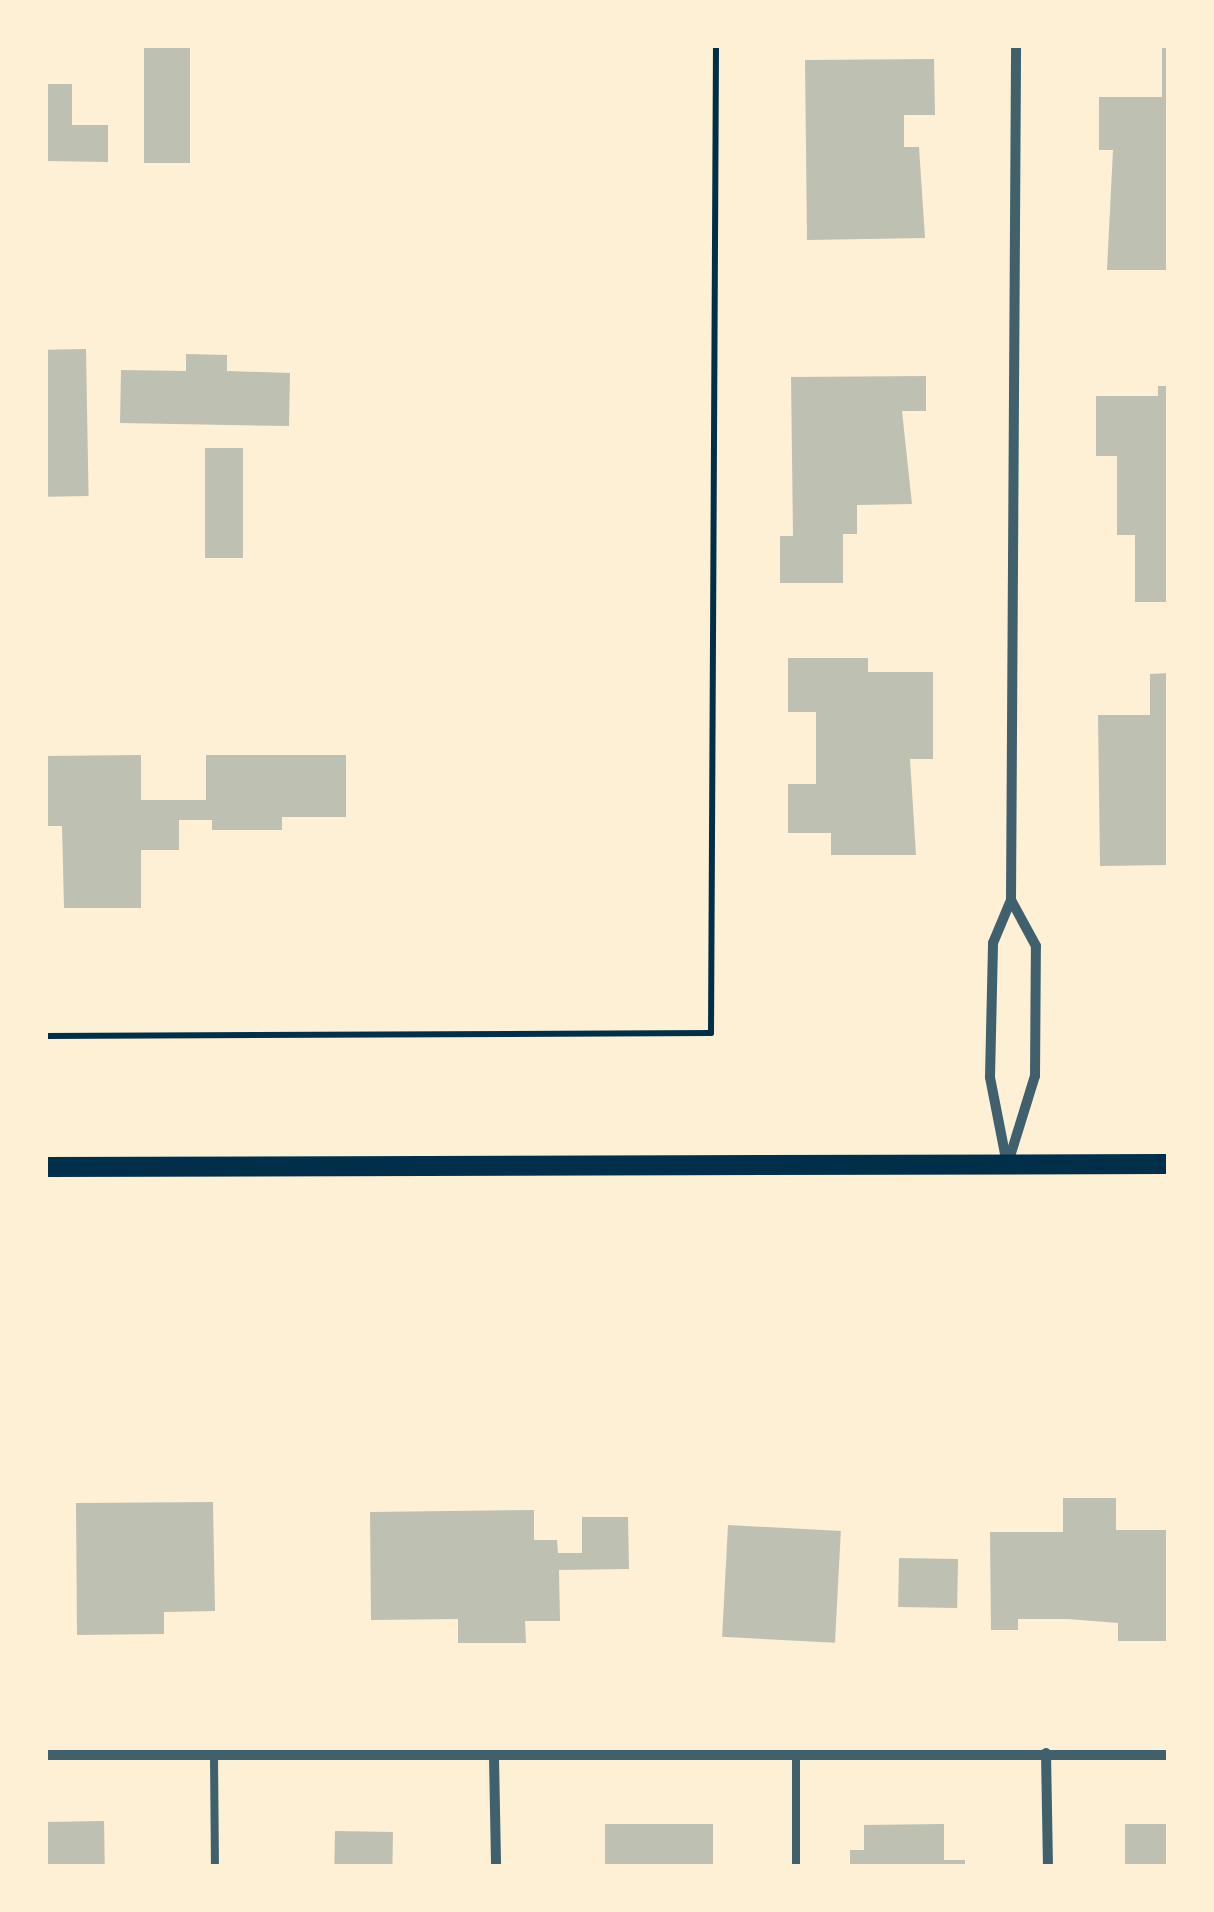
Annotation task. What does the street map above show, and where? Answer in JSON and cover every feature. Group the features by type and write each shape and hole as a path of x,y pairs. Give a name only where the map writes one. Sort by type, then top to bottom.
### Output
{"main road":[{"path":"45,1166 1169,1164"}],"street":[{"path":"1008,1165 990,1077 993,943 1010,900 1016,45"},
{"path":"1008,1165 1035,1076 1036,1039 1036,946 1010,900"},
{"path":"1046,1753 1048,1867"},
{"path":"45,1755 1169,1755"},
{"path":"494,1758 496,1867"}],"lane":[{"path":"796,1755 796,1867"},
{"path":"214,1756 215,1867"}],"path":[{"path":"45,1036 710,1033 716,45"}],"building":[{"path":"144,45 190,45 190,163 144,163"},
{"path":"1162,45 1169,45 1169,270 1107,270 1113,150 1099,150 1099,97 1162,97"},
{"path":"934,59 935,115 904,115 904,147 919,147 925,238 807,240 805,60"},
{"path":"45,84 72,84 72,125 108,125 108,162 45,161"},
{"path":"86,349 89,496 48,497 45,350"},
{"path":"186,354 227,355 227,371 290,373 289,426 120,423 121,370 186,371"},
{"path":"926,376 926,411 902,411 912,504 857,505 857,534 843,534 843,583 780,583 780,536 793,536 791,377"},
{"path":"1158,386 1169,386 1169,602 1135,602 1135,535 1117,535 1117,456 1096,456 1096,396 1158,396"},
{"path":"205,448 243,448 243,558 205,558"},
{"path":"788,658 868,658 868,672 933,672 933,759 910,759 916,855 831,855 831,833 788,833 788,784 816,784 816,712 788,712"},
{"path":"1169,673 1169,865 1100,866 1098,715 1150,715 1150,674"},
{"path":"141,755 141,800 206,800 206,755 346,755 346,817 282,817 282,830 212,830 212,820 179,820 179,850 141,850 141,908 64,908 62,826 45,826 45,756"},
{"path":"1063,1498 1116,1498 1116,1530 1169,1530 1169,1641 1118,1641 1118,1623 1068,1619 1018,1619 1018,1630 991,1630 990,1532 1063,1532"},
{"path":"213,1502 215,1611 164,1612 164,1634 77,1635 76,1503"},
{"path":"534,1510 534,1540 557,1540 558,1553 582,1553 582,1517 628,1517 629,1569 559,1570 560,1621 525,1621 526,1643 458,1643 458,1619 371,1620 370,1512"},
{"path":"728,1525 841,1531 835,1643 722,1637"},
{"path":"899,1558 958,1559 957,1608 898,1607"},
{"path":"104,1821 105,1867 46,1867 45,1822"},
{"path":"605,1824 713,1824 713,1867 605,1867"},
{"path":"944,1824 944,1860 965,1860 965,1867 850,1867 850,1850 864,1850 864,1825"},
{"path":"1125,1824 1169,1824 1169,1867 1125,1867"},
{"path":"335,1831 393,1832 392,1867 334,1867"}]}
